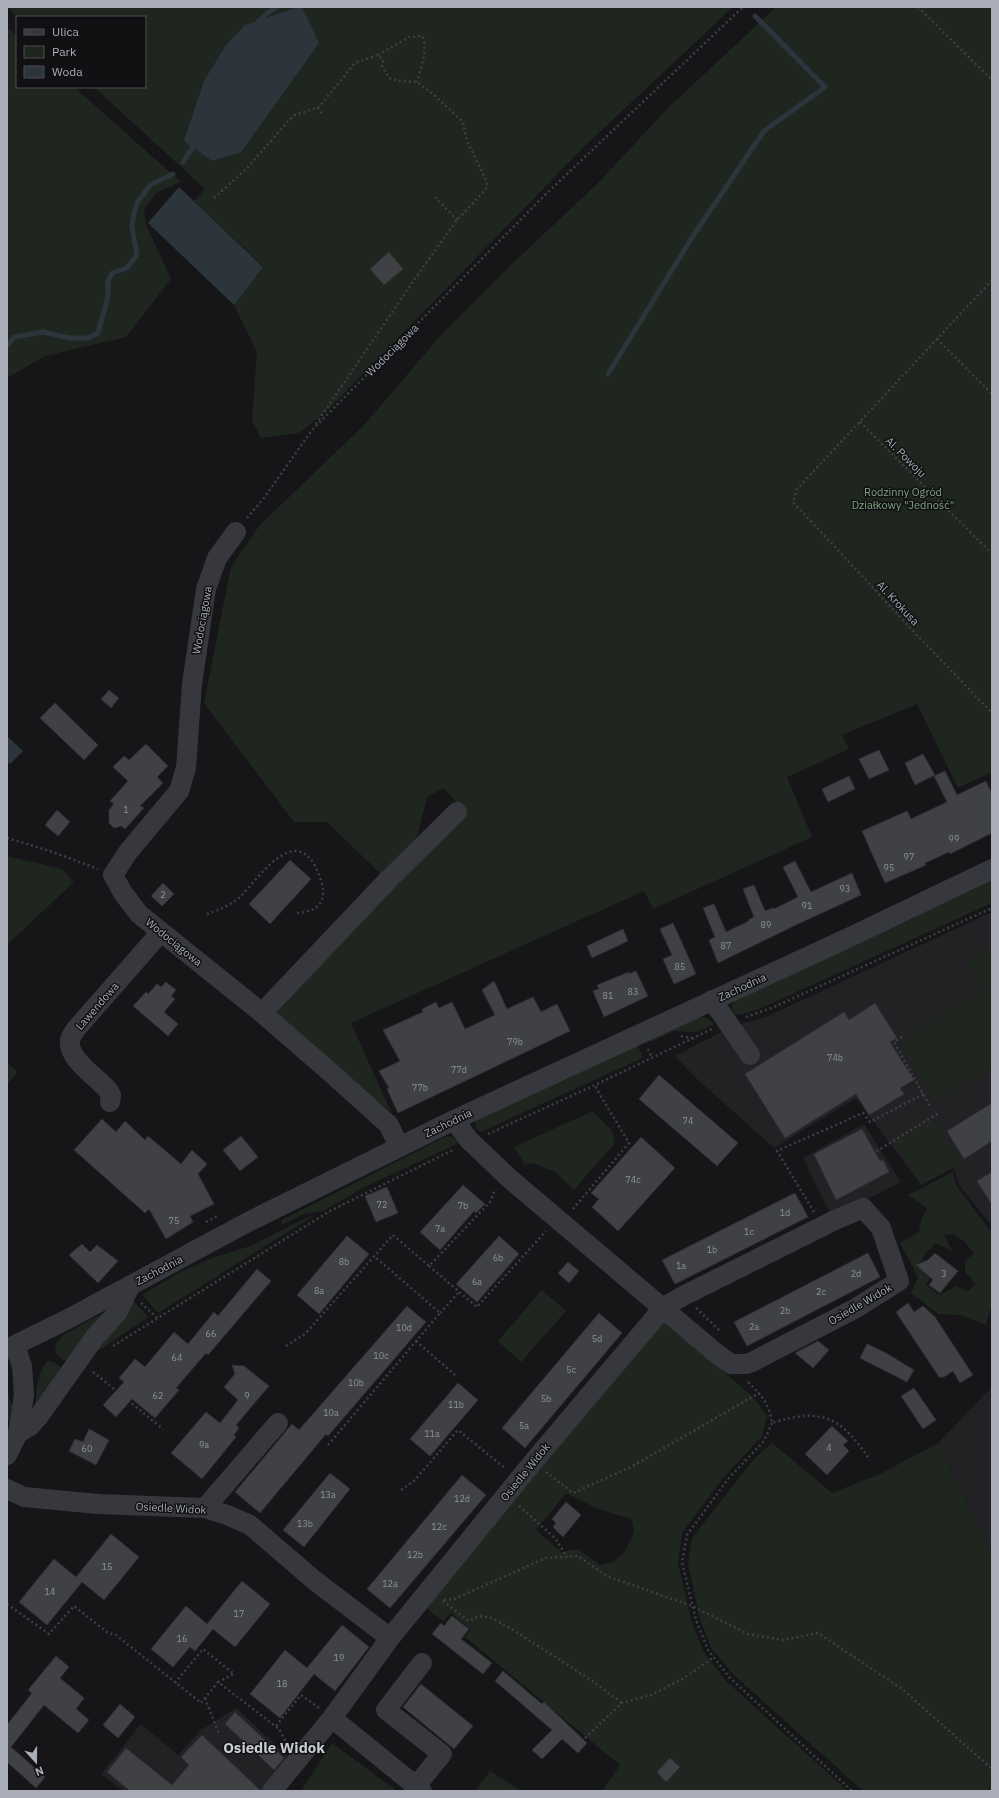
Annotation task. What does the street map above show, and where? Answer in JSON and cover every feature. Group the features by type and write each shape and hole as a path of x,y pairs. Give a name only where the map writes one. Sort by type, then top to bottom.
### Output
{"street":[{"name":"Wodociągowa","path":"236,532 217,558 206,589 192,684 186,768 178,791 128,852 113,875 123,893 139,914 262,1014 389,1125 399,1147"},
{"path":"262,1014 388,880 457,812"},
{"name":"Zachodnia","path":"7,1455 18,1433 22,1416 24,1381 22,1366 11,1348 133,1292 248,1222 454,1120 992,869"},
{"name":"Lawendowa","path":"110,1102 108,1090 79,1062 73,1054 70,1046 70,1038 76,1029 162,932"},
{"path":"712,1000 750,1055"},
{"path":"454,1120 468,1140 510,1179 731,1364"},
{"name":"Osiedle Widok","path":"272,1791 332,1718 390,1638 506,1495 664,1308 710,1282 835,1220 863,1208 881,1228 899,1281 856,1308 752,1362 747,1364 731,1364"},
{"path":"18,1433 30,1426 39,1416 95,1337 117,1313 133,1292"},
{"path":"205,1508 278,1423"},
{"name":"Osiedle Widok","path":"7,1489 24,1497 98,1504 205,1508 227,1514 250,1525 314,1580 390,1638"},
{"path":"332,1718 419,1788 442,1754 386,1710 422,1663"}],"path":[{"name":"Wodociągowa","path":"236,532 264,498 312,430 547,193 743,7"},
{"path":"918,7 992,80"},
{"path":"214,198 244,171 288,121 295,115 317,108 355,63 378,55 409,37 422,36 425,44 422,66 417,82"},
{"path":"312,430 414,280 457,220 486,189 487,182 467,141 463,122 432,93 417,82 399,81 389,78 382,66 383,60 378,55"},
{"path":"317,108 323,115"},
{"path":"435,198 457,220"},
{"path":"860,422 992,280"},
{"path":"937,339 992,394"},
{"name":"Al. Krokusa","path":"860,422 797,489 793,502 992,713"},
{"name":"Al. Powoju","path":"860,422 992,554"},
{"path":"7,838 50,851 113,875"},
{"path":"206,914 228,906 241,896 270,863 284,853 292,851 303,854 313,862 321,877 323,892 322,900 318,906 309,912 295,913"},
{"path":"740,1019 774,1008 992,908"},
{"path":"481,1137 595,1085 714,1028"},
{"path":"902,1037 894,1042 931,1108"},
{"path":"649,1052 652,1058"},
{"path":"578,1203 629,1143 595,1085"},
{"path":"815,1214 777,1151 863,1113 870,1122 923,1094"},
{"path":"872,1154 939,1113"},
{"path":"110,1348 330,1211 460,1146"},
{"path":"429,1266 490,1201 494,1191"},
{"path":"286,1346 305,1334 393,1235 477,1307 547,1230"},
{"path":"374,1256 440,1313"},
{"path":"133,1292 157,1318"},
{"path":"328,1445 459,1292"},
{"path":"695,1308 715,1326"},
{"path":"416,1341 455,1375"},
{"path":"731,1364 764,1398 770,1411 772,1423 764,1441 728,1479 687,1535 682,1562 692,1606 702,1637 714,1657 729,1677 852,1791"},
{"path":"103,1380 163,1429"},
{"path":"533,1462 573,1493 631,1467 759,1393"},
{"path":"772,1423 793,1416 811,1415 831,1420 848,1432 870,1460"},
{"path":"401,1490 415,1480 458,1430 509,1472"},
{"path":"506,1495 555,1538 567,1557"},
{"path":"438,1606 443,1600 454,1599 546,1558 578,1556 608,1576 692,1606 748,1634 782,1640 818,1633 902,1689 992,1769"},
{"path":"443,1600 469,1621 479,1616 492,1618 510,1628 591,1680 622,1703"},
{"path":"7,1604 49,1634 74,1606 108,1633 116,1635 175,1683 201,1703 218,1682 234,1674 203,1649 175,1683"},
{"path":"585,1738 622,1703 651,1695 684,1678 714,1657"},
{"path":"218,1682 276,1726 297,1761"},
{"path":"276,1726 300,1695 332,1718"},
{"path":"205,1698 219,1734"}],"shaded area":[{"path":"992,912 992,1226 959,1185 954,1168 921,1185 856,1098 774,1148 698,1080 675,1056 719,1033 740,1024 768,1016"},
{"path":"864,1124 901,1182 832,1217 803,1158"},
{"path":"992,1387 992,1554 938,1443"},
{"path":"236,1708 292,1760 264,1791 123,1791 101,1774 141,1724 178,1755 201,1730"}],"green space":[{"path":"7,7 733,7 586,145 328,410 299,433 261,438 252,421 257,352 234,305 263,266 194,201 205,189 95,88 146,88 146,16 17,16"},
{"name":"Rodzinny Ogród Działkowy \"Jedność\"","path":"776,7 992,7 992,772 958,788 917,704 842,735 849,749 787,777 812,837 653,909 644,891 351,1023 391,1112 279,1026 274,1011 458,804 443,788 427,797 416,841 385,878 327,822 294,822 204,703 231,567 259,526 365,424 440,336 513,263 597,184 668,108"},
{"path":"7,27 16,35 16,88 75,88 181,182 156,193 144,209 146,225 171,279 126,337 45,356 7,378"},
{"path":"7,856 62,869 74,882 7,945"},
{"path":"992,878 992,903 759,1009 739,1015 733,1013 732,1005 737,999"},
{"path":"992,946 992,1068 935,1102 899,1041 982,991 965,962"},
{"path":"699,1017 704,1017 715,1024 696,1032 674,1031 651,1042 650,1040"},
{"path":"637,1045 643,1056 640,1059 481,1132 478,1130 476,1119 588,1069"},
{"path":"7,1063 18,1072 7,1084"},
{"path":"593,1111 613,1132 614,1144 574,1190 555,1172 533,1163 525,1165 514,1147"},
{"path":"927,1122 935,1123 960,1163 921,1185 894,1142"},
{"path":"447,1136 453,1137 459,1143 365,1187 323,1211 304,1214 281,1225 282,1220"},
{"path":"953,1172 956,1185 992,1233 992,1303 986,1325 960,1315 938,1314 911,1293 918,1277 900,1243 919,1232 921,1220 927,1208 908,1195","holes":["954,1234 966,1243 974,1254 965,1260 965,1272 976,1284 968,1291 956,1286 940,1295 926,1285 930,1279 918,1267 926,1253 936,1243 952,1251 944,1235"]},
{"path":"315,1215 158,1313 142,1295 175,1275 212,1258 250,1246"},
{"path":"542,1290 566,1311 521,1362 498,1341"},
{"path":"132,1300 149,1317 81,1362"},
{"path":"105,1312 69,1360 63,1360 55,1353 56,1344 63,1335"},
{"path":"662,1318 754,1398 767,1416 762,1436 724,1477 682,1533 678,1563 692,1623 704,1652 726,1681 848,1791 602,1791 620,1765 465,1637 471,1629 451,1613 443,1621 423,1605","holes":["566,1493 598,1509 632,1519 634,1532 625,1551 613,1562 600,1565 578,1549 561,1552 536,1530"]},
{"path":"47,1361 54,1362 61,1367 60,1376 35,1412 36,1392 39,1379 43,1367"},
{"path":"7,1391 12,1405 9,1422 7,1421"},
{"path":"772,1443 832,1493 882,1473 938,1443 992,1554 992,1791 863,1791 734,1675 711,1648 700,1619 688,1563 692,1538 754,1459"},
{"path":"332,1743 397,1791 301,1791"},
{"path":"490,1771 522,1791 475,1791"}],"water":[{"path":"302,7 319,43 241,152 212,161 184,141 204,81 226,45 245,25"},
{"path":"179,187 263,267 234,305 148,223"},
{"path":"7,736 23,751 10,764 7,762"}],"building":[{"path":"389,252 403,269 384,285 370,269"},
{"path":"109,690 119,698 111,708 101,699"},
{"path":"55,703 98,745 84,760 40,718"},
{"path":"146,744 168,766 157,777 163,783 140,806 144,808 125,829 122,826 114,828 109,823 109,810 114,804 110,801 128,781 113,767 124,756 129,760"},
{"path":"879,750 889,770 869,779 859,759"},
{"path":"923,754 935,775 915,785 905,763"},
{"path":"945,771 957,795 986,781 992,794 992,833 950,854 949,852 925,863 926,865 885,883 862,831 907,811 911,819 947,802 934,776"},
{"path":"849,776 855,789 828,802 822,789"},
{"path":"57,810 70,822 58,836 45,825"},
{"path":"290,860 311,879 270,924 249,904"},
{"path":"795,861 811,892 852,873 861,895 718,963 709,940 715,937 703,908 714,904 726,932 754,917 743,889 754,885 765,911 774,909 798,897 783,867"},
{"path":"163,883 174,894 162,906 151,896"},
{"path":"673,923 696,974 674,984 663,959 672,955 660,929"},
{"path":"623,929 628,941 592,958 587,946"},
{"path":"636,971 648,996 604,1017 593,991 599,989 597,985 629,972 629,974"},
{"path":"494,981 507,1009 533,997 541,1012 557,1004 570,1031 398,1113 387,1089 389,1088 379,1071 400,1061 383,1030 423,1012 422,1009 436,1002 439,1008 452,1002 465,1029 495,1015 482,990"},
{"path":"166,982 176,990 171,996 175,999 164,1012 178,1024 168,1036 133,1006 146,992 148,994 157,984 161,987"},
{"path":"875,1003 897,1038 890,1042 914,1080 900,1088 904,1094 869,1115 856,1094 785,1138 745,1074 844,1012 849,1020"},
{"path":"659,1075 738,1143 717,1166 639,1099"},
{"path":"992,1103 992,1141 964,1159 947,1131"},
{"path":"102,1119 116,1132 125,1121 145,1140 148,1136 181,1164 192,1150 207,1164 198,1174 214,1204 190,1216 193,1222 166,1239 149,1209 145,1213 74,1150"},
{"path":"862,1129 880,1161 883,1160 889,1172 836,1200 814,1154"},
{"path":"241,1136 258,1157 240,1171 223,1150"},
{"path":"641,1137 675,1168 618,1231 592,1207 599,1199 591,1193"},
{"path":"992,1172 992,1205 977,1181"},
{"path":"463,1185 485,1204 476,1213 474,1211 440,1250 420,1232"},
{"path":"387,1187 398,1213 376,1222 365,1196"},
{"path":"795,1193 808,1217 675,1284 662,1260"},
{"path":"347,1236 369,1254 319,1314 297,1295"},
{"path":"499,1236 519,1254 477,1302 456,1284"},
{"path":"82,1244 90,1252 97,1245 118,1261 98,1283 69,1255"},
{"path":"868,1253 880,1277 747,1346 734,1322"},
{"path":"935,1253 958,1271 940,1293 929,1285 933,1280 916,1265 928,1260"},
{"path":"568,1262 579,1271 569,1283 558,1273"},
{"path":"257,1269 271,1281 208,1355 206,1353 176,1388 179,1390 155,1418 132,1399 116,1417 103,1405 124,1382 119,1378 135,1359 145,1367 174,1332 188,1344 214,1312 218,1316"},
{"path":"908,1303 914,1312 923,1306 935,1317 973,1375 960,1383 953,1371 944,1377 939,1377 896,1312"},
{"path":"407,1306 426,1322 328,1436 326,1434 260,1513 235,1492 292,1424 299,1430"},
{"path":"599,1313 622,1333 525,1448 502,1428"},
{"path":"818,1341 829,1350 813,1368 795,1353"},
{"path":"867,1344 886,1353 914,1370 907,1382 860,1358"},
{"path":"232,1365 244,1366 269,1386 236,1425 239,1428 234,1435 236,1437 202,1479 171,1453 206,1412 220,1423 238,1400 224,1387 235,1374"},
{"path":"458,1383 478,1400 430,1456 410,1439"},
{"path":"914,1388 936,1420 923,1429 901,1396"},
{"path":"832,1426 848,1441 843,1445 849,1451 827,1475 805,1454"},
{"path":"89,1429 109,1440 96,1465 69,1451 75,1439 83,1442"},
{"path":"330,1473 350,1489 304,1547 283,1530"},
{"path":"462,1475 486,1495 390,1608 367,1589"},
{"path":"566,1502 581,1515 563,1537 553,1527 556,1523 552,1519"},
{"path":"111,1534 139,1557 104,1600 82,1582 47,1625 19,1602 54,1559 76,1577"},
{"path":"242,1581 270,1604 235,1647 213,1629 195,1651 190,1647 173,1667 151,1649 186,1606 207,1624"},
{"path":"452,1616 469,1629 461,1639 492,1663 483,1674 432,1634 441,1623 444,1626"},
{"path":"342,1625 369,1647 335,1691 314,1674 280,1718 250,1694 285,1650 307,1668"},
{"path":"56,1656 69,1667 60,1678 84,1698 76,1709 89,1720 78,1733 44,1705 11,1747 45,1777 36,1788 7,1762 7,1725 32,1693 28,1690"},
{"path":"503,1671 542,1704 544,1702 587,1743 578,1753 562,1739 542,1759 532,1750 552,1730 495,1681"},
{"path":"421,1684 473,1726 454,1749 403,1707"},
{"path":"120,1704 135,1717 118,1738 103,1725"},
{"path":"235,1712 284,1758 274,1770 225,1724"},
{"path":"202,1735 261,1791 130,1791 107,1772 126,1748 172,1785 189,1765 181,1757"},
{"path":"670,1758 680,1767 666,1782 657,1772"}],"waterway":[{"path":"256,24 266,14 277,7"},
{"path":"608,374 693,236 764,131 825,87 755,16"},
{"path":"183,162 193,147 193,141"},
{"path":"7,346 14,337 43,332 70,338 88,338 98,333 108,296 108,281 112,273 127,268 137,255 132,227 137,203 150,185 173,174"}],"district":[{"name":"Osiedle Widok","path":"274,1748"}]}
